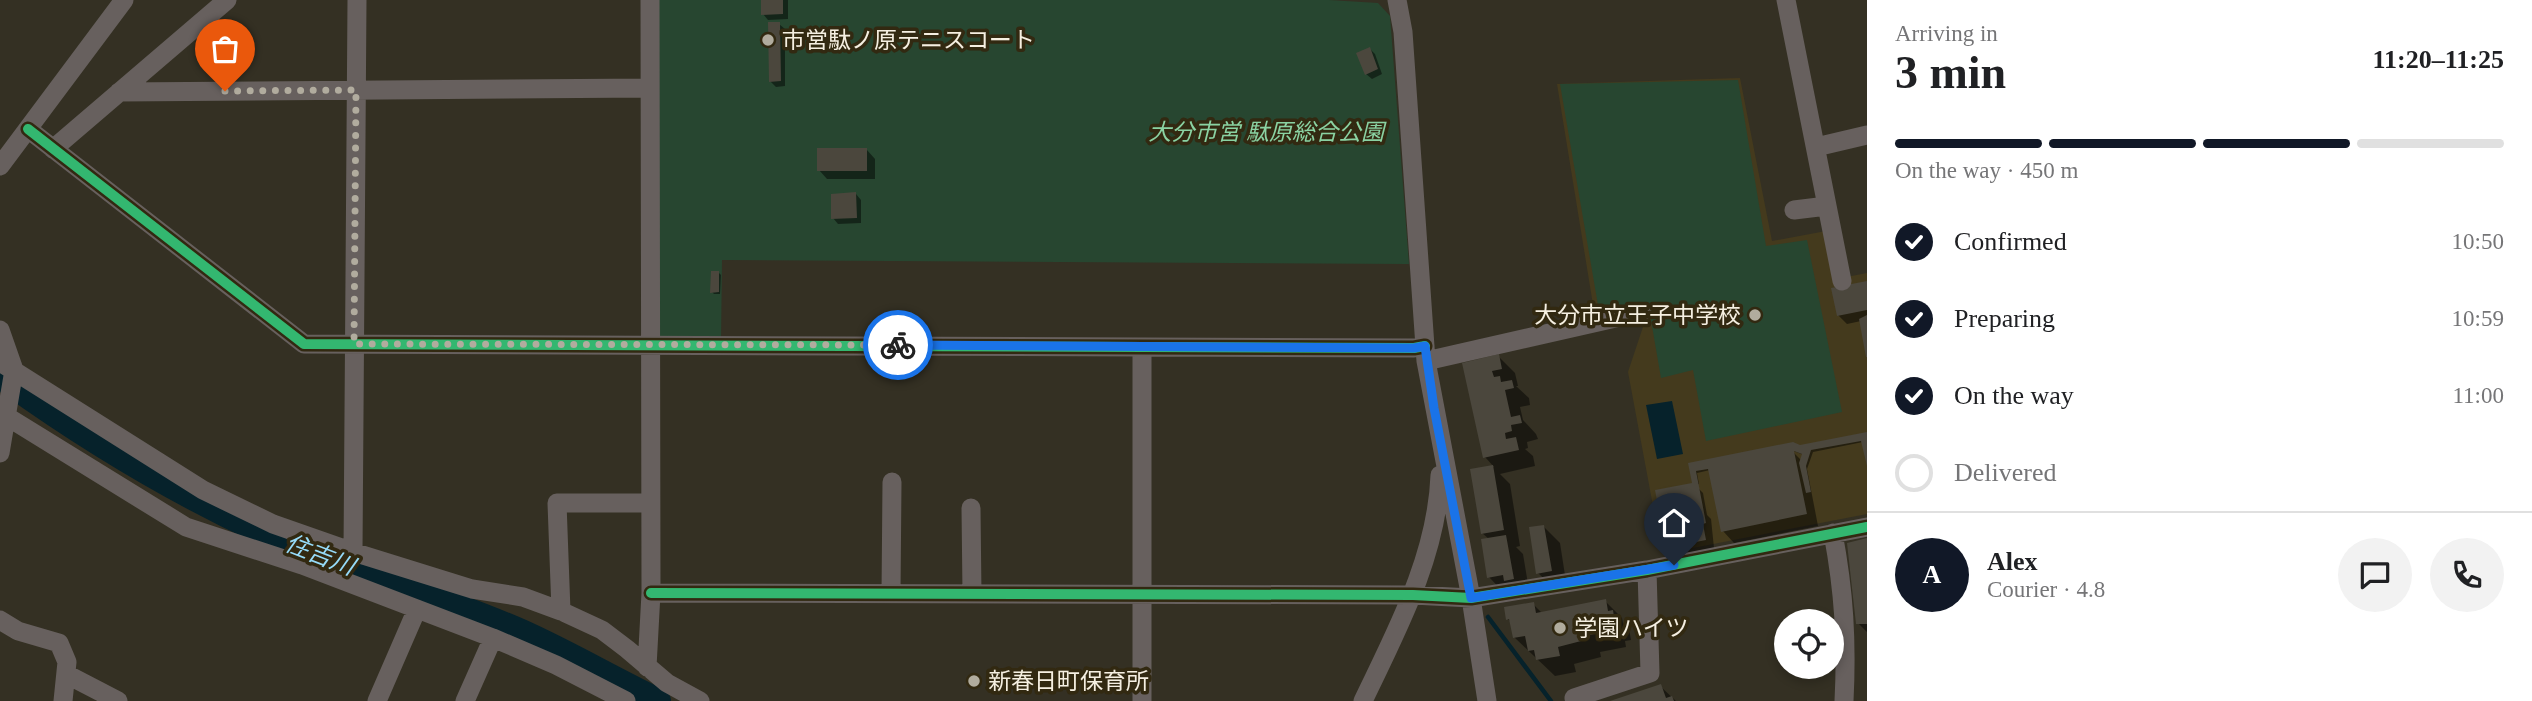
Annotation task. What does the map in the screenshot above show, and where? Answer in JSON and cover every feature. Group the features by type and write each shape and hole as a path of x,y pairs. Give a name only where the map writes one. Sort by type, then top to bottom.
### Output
{"street":[{"path":"0,166 124,0"},
{"path":"53,149 227,0"},
{"path":"353,552 357,0"},
{"path":"647,667 651,593 650,0"},
{"path":"1397,0 1404,32 1425,353 1471,598 1487,701"},
{"path":"1786,0 1842,281"},
{"path":"120,92 649,88"},
{"path":"28,129 304,344 1414,348 1425,353 1642,312"},
{"path":"1816,147 1867,135"},
{"path":"1794,210 1827,206"},
{"path":"0,330 7,366 0,453"},
{"path":"1142,347 1142,701"},
{"path":"7,366 203,490 272,524 472,589 523,597 561,611 601,630 667,683 700,701"},
{"path":"4,400 186,527 302,565 492,638 556,665 626,701"},
{"path":"1363,701 1413,595 1436,514 1441,477 1434,408"},
{"path":"891,594 892,482"},
{"path":"561,611 557,503 650,503"},
{"path":"971,508 972,594"},
{"path":"651,593 1413,595 1471,598 1647,570 1867,527"},
{"path":"1833,533 1840,572 1846,637 1844,701"},
{"path":"1574,698 1650,673 1647,570"},
{"path":"377,701 417,609"},
{"path":"0,620 18,631 59,642 67,662 63,701"},
{"path":"465,701 492,638"},
{"path":"66,674 118,701"}],"shaded area":[{"name":"大分市立王子中学校","path":"1740,78 1772,241 1826,231 1836,279 1867,273 1867,514 1662,554 1628,372 1644,324 1641,308 1595,317 1557,84"}],"green space":[{"name":"大分市営 駄原総合公園","path":"653,0 1329,0 1378,3 1390,16 1409,264 722,260 721,342 651,341"},
{"name":"大分市立王子中学校","path":"1738,80 1766,246 1807,240 1842,412 1706,441 1693,370 1661,378 1648,303 1599,311 1560,84"}],"water":[{"path":"1672,401 1683,454 1657,459 1646,405"}],"building":[{"path":"761,0 783,0 783,14 761,15"},
{"path":"768,22 780,22 781,81 769,82"},
{"path":"1370,47 1378,69 1365,75 1356,53"},
{"path":"817,148 867,148 867,171 817,171"},
{"path":"856,192 857,218 831,219 831,194"},
{"path":"711,271 719,271 719,292 710,293"},
{"path":"1867,281 1867,310 1837,316 1831,288"},
{"path":"1867,315 1867,357 1866,357 1859,319"},
{"path":"1499,354 1502,369 1492,371 1494,377 1500,376 1501,382 1512,380 1514,388 1505,390 1511,417 1520,415 1522,423 1511,425 1512,431 1505,433 1506,439 1516,437 1519,450 1483,458 1462,363"},
{"path":"1867,432 1867,466 1861,441 1811,450 1806,466 1811,492 1806,493 1799,463 1802,454 1794,451 1807,514 1721,532 1708,469 1696,471 1706,523 1703,524 1706,540 1666,548 1655,490 1692,483 1688,463 1793,442 1800,445"},
{"path":"1493,465 1504,530 1481,534 1470,469"},
{"path":"1544,525 1552,571 1536,574 1529,527"},
{"path":"1506,535 1514,579 1504,581 1503,575 1487,578 1481,539"},
{"path":"1867,538 1867,624 1856,624 1847,543"},
{"name":"学園ハイツ","path":"1606,599 1608,611 1613,610 1615,624 1609,625 1610,631 1584,636 1585,640 1558,647 1560,656 1536,660 1534,650 1528,651 1525,636 1513,638 1504,607 1534,602 1536,613"},
{"path":"1661,684 1666,698 1672,696 1674,701 1610,701"}],"waterway":[{"name":"住吉川","path":"0,376 135,465 241,522 308,552 521,632 658,701"},
{"path":"1488,617 1551,701"}],"cycle path":[{"path":"28,129 304,344 1425,346"},
{"path":"651,593 1413,595 1471,598 1647,570 1867,527"}],"way so far":[{"path":"225,91 356,90 354,344 898,345"}],"place":[{"name":"市営駄ノ原テニスコート","path":"768,40"},
{"name":"大分市立王子中学校","path":"1755,315"},
{"name":"学園ハイツ","path":"1560,628"},
{"name":"新春日町保育所","path":"974,681"}],"route":[{"path":"898,345 1425,346 1434,408 1471,598 1674,565"}]}
